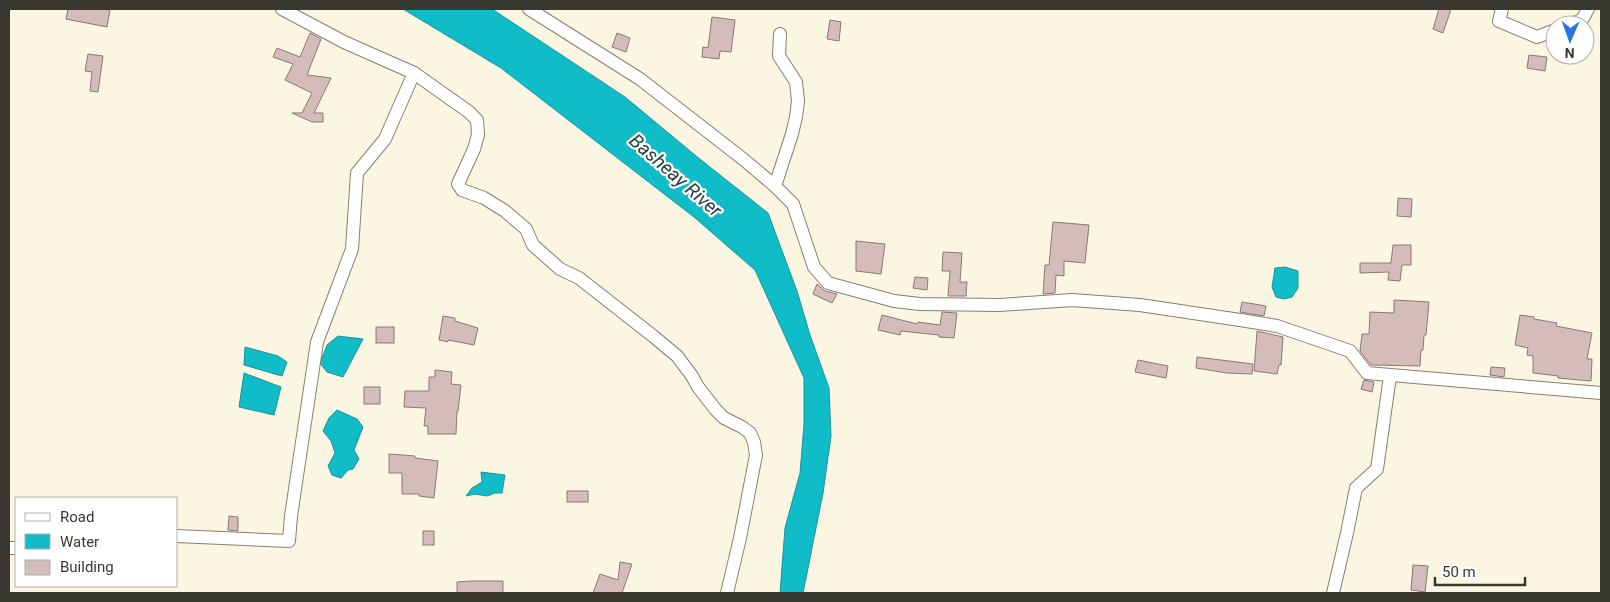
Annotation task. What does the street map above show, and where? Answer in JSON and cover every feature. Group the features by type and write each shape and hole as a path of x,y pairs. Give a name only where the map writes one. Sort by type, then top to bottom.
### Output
{"street":[{"path":"282,9 344,42 414,73 470,112 477,120 478,135 474,150 458,184 462,190 484,198 505,211 526,229 533,245 560,270 579,278 677,356 716,410 724,418 750,433 756,455 738,548 727,593"},
{"path":"529,9 640,79 776,186 793,204 814,267 828,283 894,301 920,304 1000,304 1072,300 1140,305 1277,326 1350,351 1367,373 1601,393"},
{"path":"1502,9 1498,21 1538,37 1545,34"},
{"path":"776,186 792,134 798,102 796,82 778,56 780,34"},
{"path":"178,536 289,541 316,342 352,249 357,173 385,139 414,73"},
{"path":"1333,593 1356,488 1377,468 1390,376"}],"water":[{"name":"Basheay River","path":"403,9 492,9 625,97 768,213 797,291 829,388 831,436 823,493 803,593 780,593 785,528 800,473 804,424 804,378 755,270 694,217 501,68"},
{"path":"1285,267 1298,271 1298,288 1292,297 1284,299 1276,297 1272,287 1275,268"},
{"path":"338,336 363,339 343,377 327,372 320,363 327,345"},
{"path":"245,347 278,356 287,362 282,376 244,365"},
{"path":"244,373 281,387 274,415 239,407"},
{"path":"337,410 357,419 363,427 354,450 359,459 353,469 348,470 341,478 332,475 328,466 335,453 331,441 323,431 329,418"},
{"path":"481,472 505,475 502,493 487,496 475,494 466,496 472,488 482,482"}],"building":[{"path":"68,9 110,10 107,27 66,19"},
{"path":"1439,9 1451,9 1443,33 1433,29"},
{"path":"712,17 735,20 731,52 720,51 719,59 702,57 703,47 708,48"},
{"path":"830,20 841,22 839,41 827,39"},
{"path":"310,33 321,39 307,75 331,78 314,113 323,113 323,122 312,122 292,113 302,113 312,93 285,80 293,64 273,57 277,48 300,57"},
{"path":"617,33 630,38 626,52 612,47"},
{"path":"88,54 103,56 98,92 90,91 92,72 85,71"},
{"path":"1529,55 1545,57 1545,71 1527,68"},
{"path":"1398,198 1412,199 1411,217 1397,216"},
{"path":"1053,222 1089,225 1085,263 1064,261 1064,276 1056,275 1055,293 1043,294 1045,265 1049,265"},
{"path":"856,241 885,244 881,274 856,271"},
{"path":"1393,245 1411,245 1411,265 1402,265 1400,281 1388,280 1389,272 1360,273 1360,263 1391,263"},
{"path":"943,252 962,253 960,282 967,282 966,296 948,296 950,271 942,271"},
{"path":"915,277 928,278 927,290 913,288"},
{"path":"817,284 825,291 837,294 832,303 813,294"},
{"path":"1394,300 1429,302 1426,335 1424,335 1423,350 1421,350 1420,366 1371,365 1360,351 1362,334 1369,334 1370,312 1394,313"},
{"path":"1242,302 1266,306 1264,316 1240,312"},
{"path":"942,312 957,313 954,338 901,331 900,335 878,330 882,315 917,324 918,322 940,325"},
{"path":"1520,315 1557,323 1556,326 1592,333 1587,359 1592,359 1591,381 1558,378 1558,376 1533,373 1533,356 1527,355 1528,348 1515,345"},
{"path":"443,316 455,318 455,321 478,328 474,345 439,340"},
{"path":"376,327 394,327 394,343 376,343"},
{"path":"1257,331 1283,337 1281,365 1279,365 1277,374 1254,371"},
{"path":"1197,357 1253,364 1252,374 1227,373 1196,368"},
{"path":"1138,360 1168,366 1166,378 1135,372"},
{"path":"1491,367 1505,368 1504,377 1490,375"},
{"path":"435,370 452,372 451,384 461,385 456,434 428,434 428,426 424,426 426,408 404,407 405,391 429,391 429,377 435,377"},
{"path":"1364,380 1374,382 1372,392 1361,389"},
{"path":"364,387 380,387 380,404 364,404"},
{"path":"389,454 415,456 415,458 438,461 434,498 419,496 419,494 402,494 402,473 389,473"},
{"path":"567,491 588,491 588,502 567,502"},
{"path":"229,516 238,517 238,531 228,530"},
{"path":"423,531 434,531 434,545 423,545"},
{"path":"620,562 632,564 622,593 593,593 600,574 618,580"},
{"path":"1413,565 1428,566 1425,592 1411,590"},
{"path":"503,581 503,593 457,593 457,582"}]}
